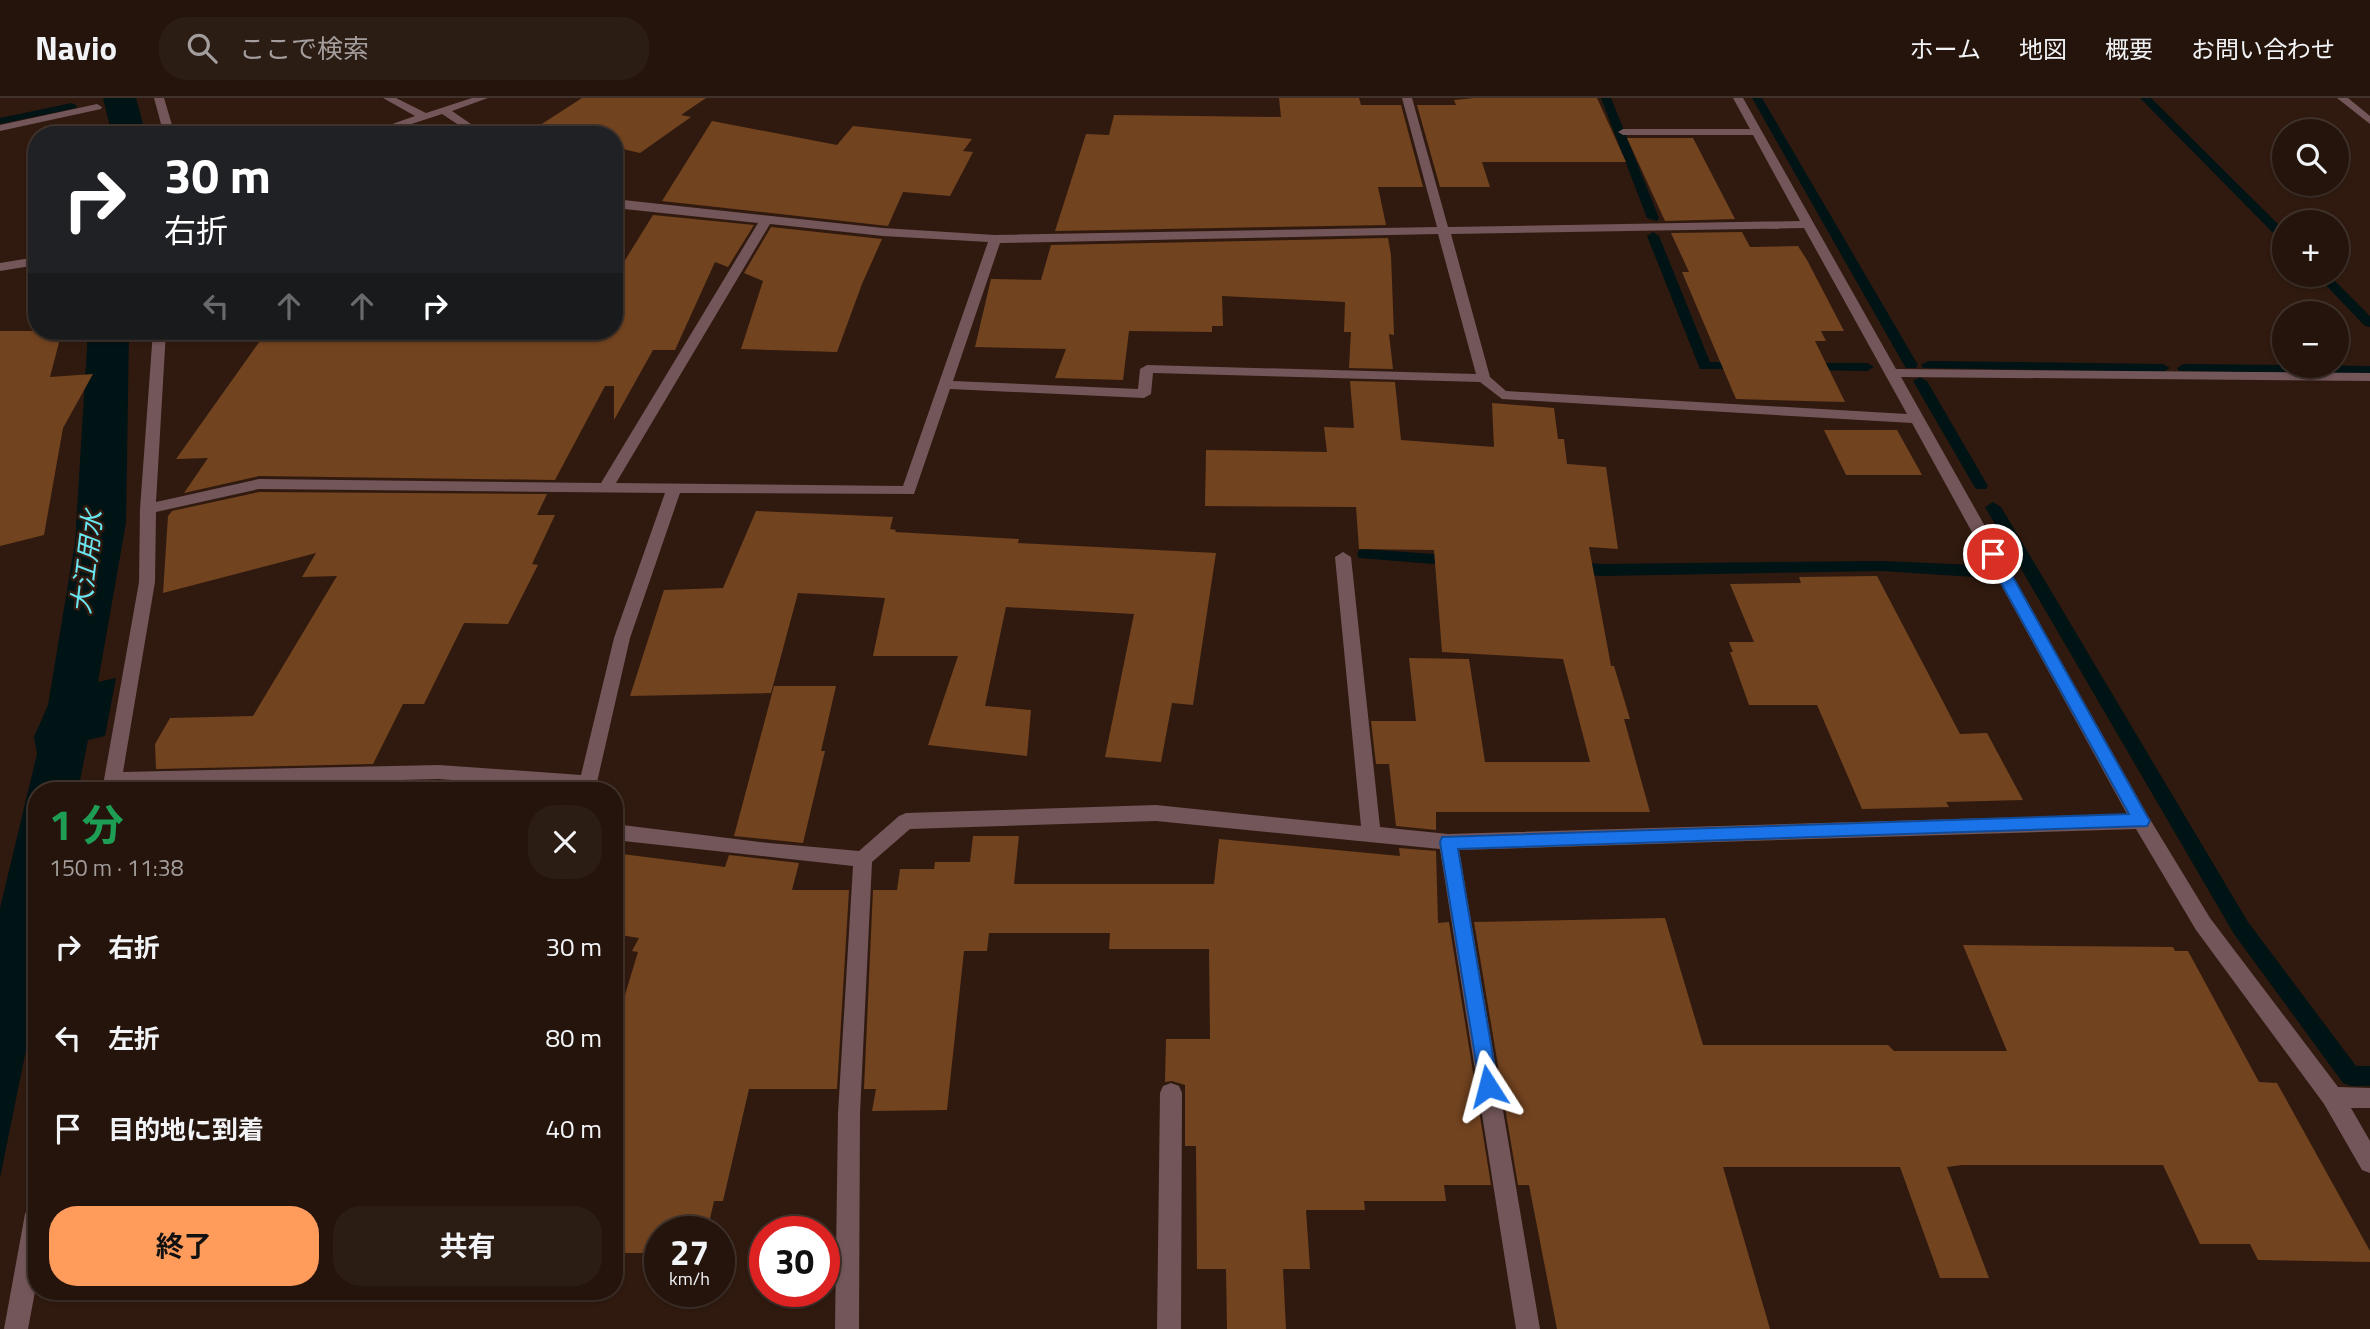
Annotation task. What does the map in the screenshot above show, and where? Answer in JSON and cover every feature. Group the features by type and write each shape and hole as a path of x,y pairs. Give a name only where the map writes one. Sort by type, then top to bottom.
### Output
{"street":[{"path":"159,98 167,126"},
{"path":"388,98 424,116"},
{"path":"393,126 484,98"},
{"path":"1407,98 1484,378 1502,395 1918,419"},
{"path":"1738,98 2141,821 2203,924 2332,1097 2370,1163"},
{"path":"2342,98 2370,121"},
{"path":"0,128 97,107"},
{"path":"443,110 467,126"},
{"path":"1623,132 1757,132"},
{"path":"623,203 883,232 995,239 1810,224"},
{"path":"606,488 766,220"},
{"path":"148,509 258,484 909,491 995,239"},
{"path":"0,267 28,262"},
{"path":"113,782 147,582 148,509 158,340"},
{"path":"945,386 1144,394 1147,369 1484,378"},
{"path":"1892,373 2370,377"},
{"path":"588,782 622,638 674,488"},
{"path":"1343,557 1371,834"},
{"path":"205,782 439,772 538,782"},
{"path":"847,1329 849,1113 863,859 906,821 1156,813 1448,842 2141,821"},
{"path":"623,833 769,852 863,859"},
{"path":"1448,842 1528,1329"},
{"path":"1169,1329 1171,1093"},
{"path":"2332,1097 2370,1098"},
{"path":"16,1329 28,1263"}],"water":[{"path":"103,98 136,98 144,126 110,126"},
{"name":"大江用水","path":"87,340 129,340 126,523 98,682 116,678 105,736 88,740 80,782 30,782 37,754 34,737 48,705 75,542"},
{"path":"28,791 28,1040 0,1178 0,908"}],"building":[{"path":"582,98 706,98 681,115 691,117 640,153 623,149 623,126 539,126"},
{"path":"1279,98 1359,98 1361,105 1401,105 1423,187 1378,187 1386,225 1055,231 1086,134 1109,135 1114,115 1281,117"},
{"path":"1597,98 1626,162 1482,162 1490,187 1440,187 1417,105 1456,105 1454,100"},
{"path":"712,121 837,145 853,126 972,139 963,151 973,152 950,196 903,192 888,226 662,201"},
{"path":"1627,138 1693,138 1735,219 1665,221"},
{"path":"653,215 754,225 728,267 715,262 675,350 653,350 614,420 614,386 605,386 555,480 259,476 184,493 208,458 176,459 261,340 623,340 623,263"},
{"path":"771,227 882,239 837,352 741,349 763,281 744,273"},
{"path":"1742,232 1750,247 1798,246 1807,260 1844,331 1821,331 1826,341 1815,341 1845,402 1736,399 1682,272 1689,272 1671,233"},
{"path":"1388,238 1394,335 1389,334 1393,369 1349,368 1351,332 1344,332 1345,302 1222,296 1223,326 1212,326 1212,332 1129,331 1123,380 1055,378 1066,349 975,347 991,279 1041,280 1051,245"},
{"path":"0,331 28,331 28,340 60,340 50,377 93,374 63,428 44,535 0,546"},
{"path":"1350,381 1395,382 1401,440 1494,447 1492,403 1554,408 1558,439 1564,439 1567,464 1606,467 1618,549 1589,547 1611,666 1614,666 1630,719 1624,719 1650,812 1436,812 1436,830 1396,826 1389,764 1376,764 1371,721 1416,721 1409,658 1469,659 1485,762 1590,762 1563,659 1442,652 1434,550 1359,549 1356,507 1205,506 1206,450 1327,452 1324,427 1354,428"},
{"path":"1824,430 1897,430 1922,475 1846,475"},
{"path":"259,492 547,494 537,515 555,515 532,564 538,565 508,624 464,623 424,704 403,704 373,764 156,769 155,744 170,718 253,716 337,576 302,577 316,553 163,593 168,516 172,511"},
{"path":"756,511 893,517 890,529 896,530 895,532 1019,539 1018,543 1216,553 1193,705 1172,703 1161,762 1105,757 1134,614 1006,607 985,706 1031,710 1027,756 928,745 958,656 873,656 885,598 798,593 771,693 630,696 664,590 723,588"},
{"path":"1877,576 1960,734 1987,733 2023,800 1946,802 1949,807 1862,809 1817,705 1749,705 1729,642 1754,642 1730,584 1801,583 1799,577"},
{"path":"774,686 836,686 821,751 825,751 803,843 734,836"},
{"path":"973,836 1019,836 1014,884 1214,884 1219,839 1400,856 1399,848 1436,851 1438,923 1449,922 1491,1185 1444,1185 1446,1201 1364,1201 1365,1210 1306,1210 1310,1269 1283,1269 1286,1329 1227,1329 1226,1269 1197,1269 1196,1146 1185,1146 1185,1085 1165,1082 1166,1039 1210,1039 1209,949 1109,949 1110,933 989,933 987,951 964,951 947,1110 872,1111 876,1089 864,1089 873,890 897,890 900,869 934,869 935,862 970,862"},
{"path":"623,854 725,867 729,855 799,863 792,890 849,890 837,1089 749,1089 723,1201 714,1201 711,1216 644,1216 644,1253 623,1253 623,1001 638,952 632,951 639,938 623,935"},
{"path":"1665,918 1703,1045 1888,1045 1894,1051 2007,1051 1963,945 2173,947 2175,951 2188,951 2259,1082 2277,1083 2370,1251 2370,1262 2258,1260 2250,1244 2200,1244 2163,1165 1962,1165 1947,1167 1989,1278 1940,1278 1900,1167 1723,1167 1770,1329 1557,1329 1529,1185 1518,1185 1474,922"}],"waterway":[{"path":"1606,98 1653,218"},
{"path":"1757,98 1911,365"},
{"path":"2145,98 2272,225"},
{"path":"0,121 72,106"},
{"path":"1653,236 1705,366 1746,366"},
{"path":"2334,287 2370,323"},
{"path":"1928,365 2163,368"},
{"path":"1806,367 1867,367"},
{"path":"2184,368 2370,370"},
{"path":"1920,381 1981,486"},
{"path":"1993,507 2241,928 2351,1076 2370,1076"},
{"path":"1365,554 1459,561"},
{"path":"1571,568 1603,570 1882,566 1974,571"}],"route":[{"path":"1488,1086 1448,842 2141,821 1993,554"}]}
